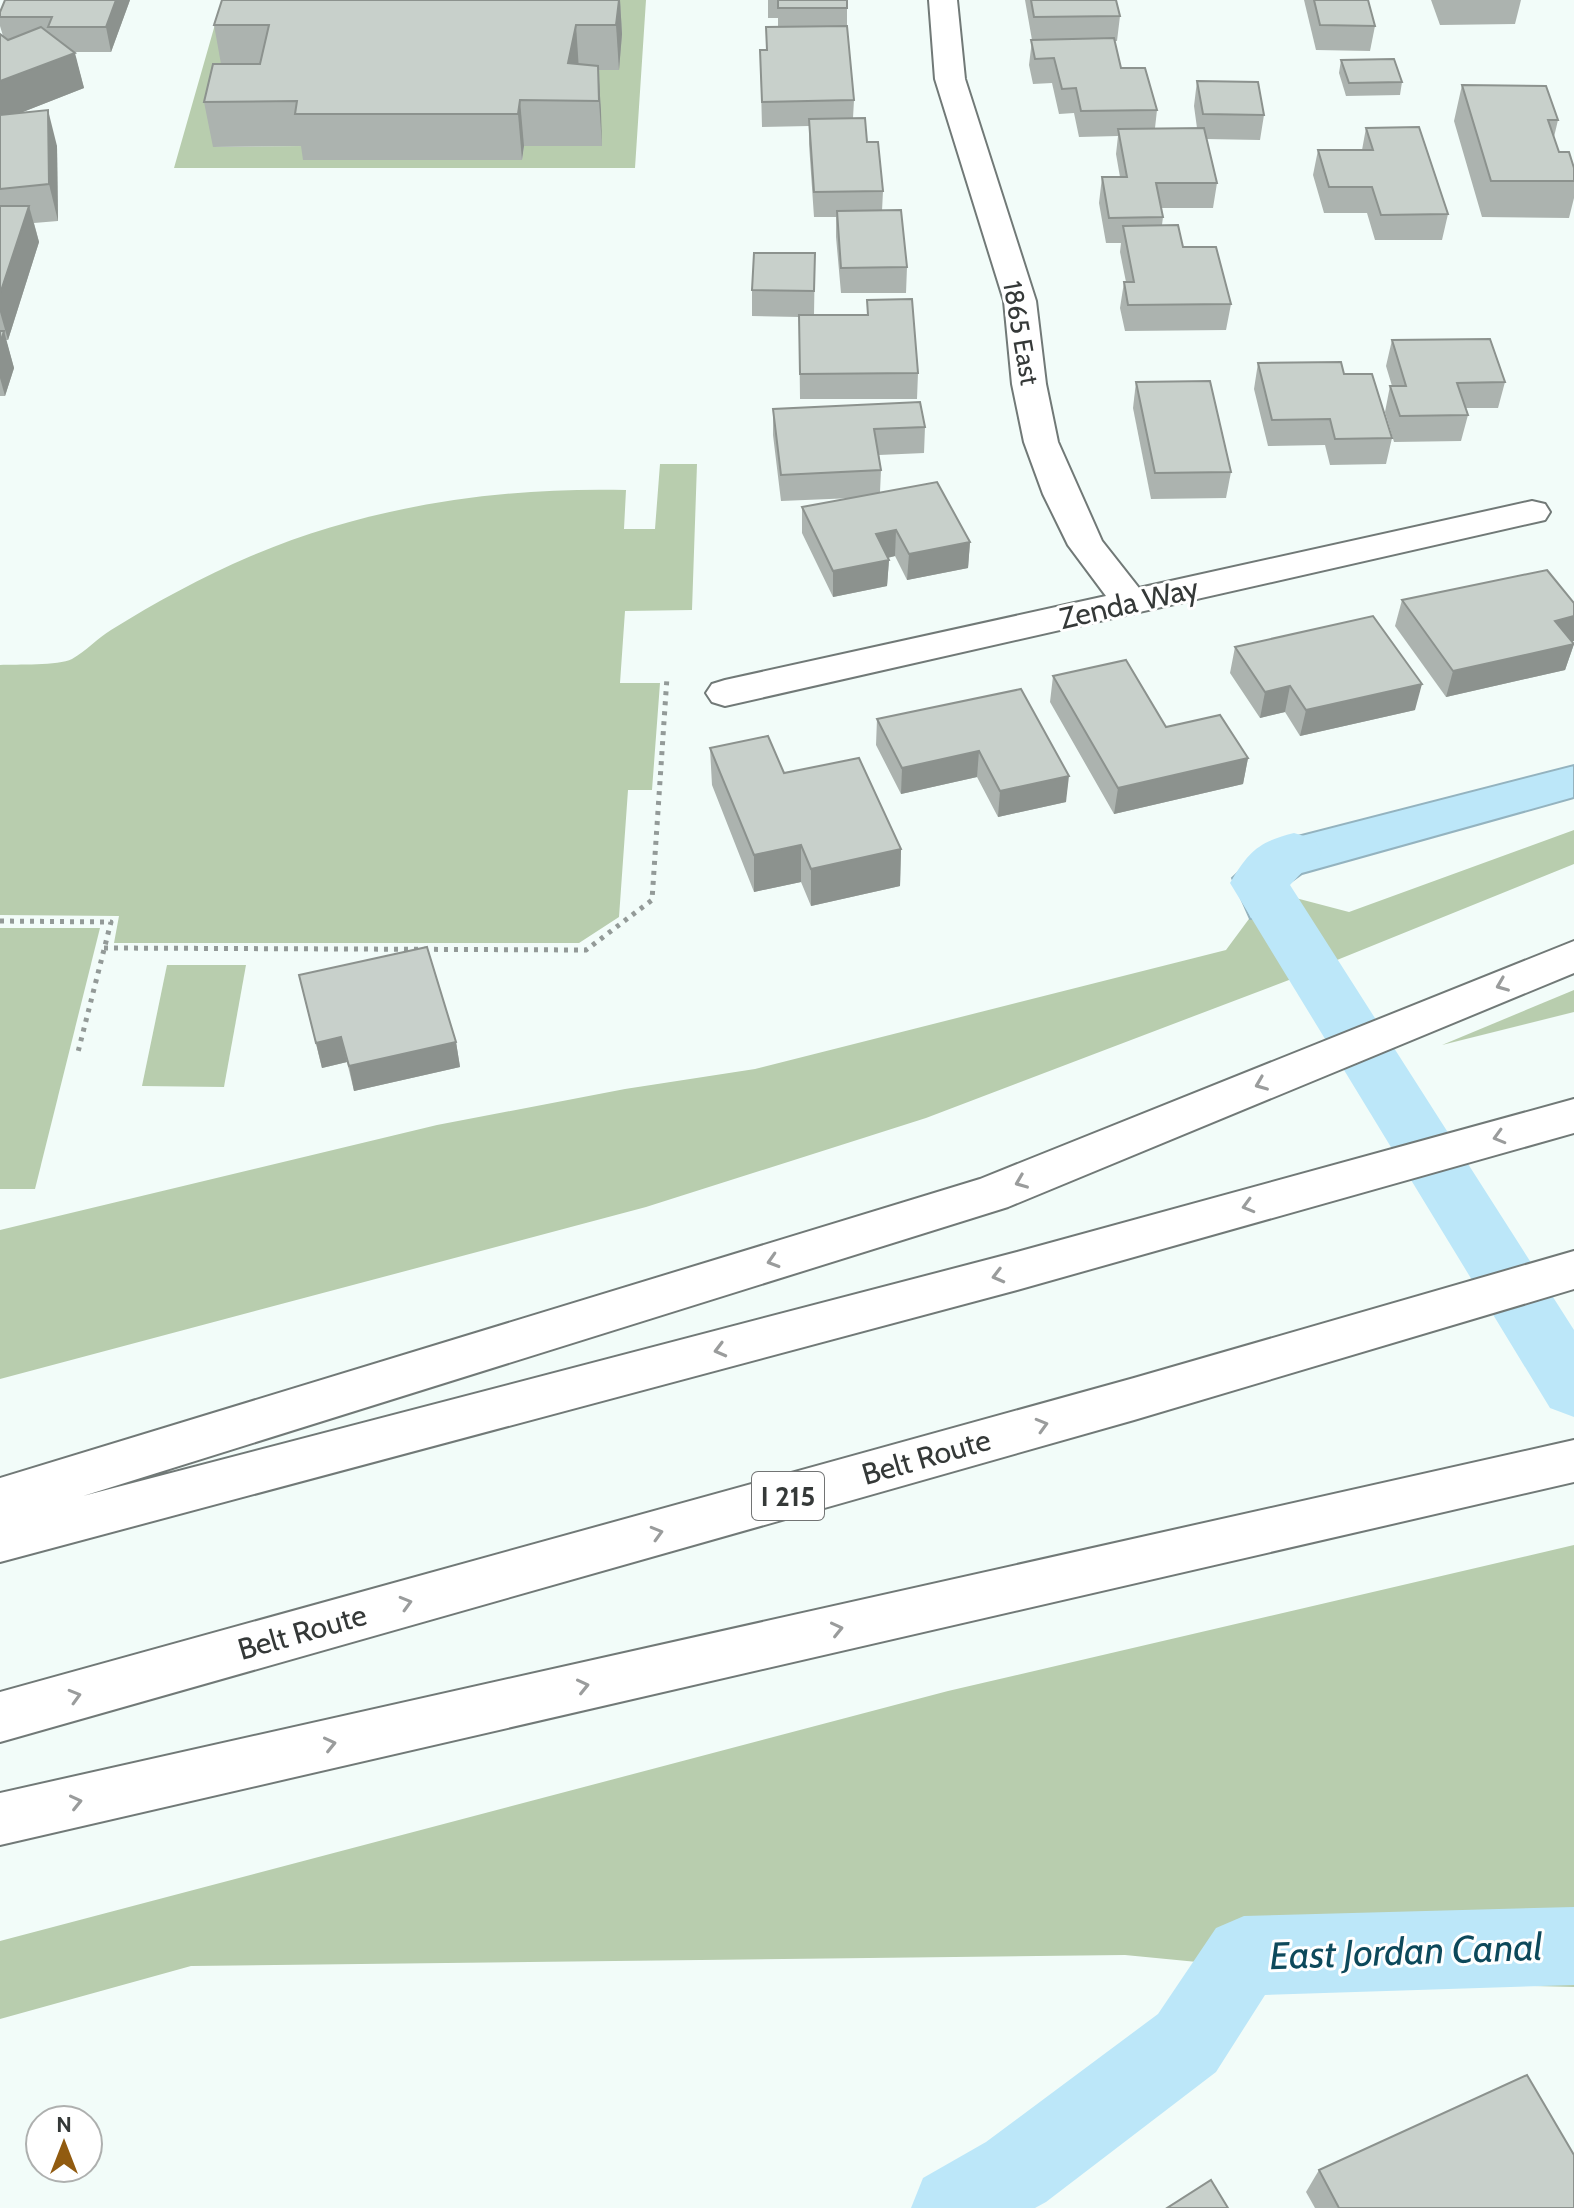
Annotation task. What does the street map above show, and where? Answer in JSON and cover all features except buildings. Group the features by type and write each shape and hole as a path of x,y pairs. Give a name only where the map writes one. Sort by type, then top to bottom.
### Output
{"main road":[{"name":"1865 East","path":"943,0 950,79 1020,301 1029,384 1041,442 1061,494 1086,545 1130,602"},
{"name":"Zenda Way","path":"725,693 1532,512"},
{"path":"0,1500 992,1194 1574,956"},
{"path":"0,1540 1017,1271 1574,1116"},
{"name":"Belt Route","path":"0,1717 1119,1403 1574,1270"},
{"path":"0,1819 1574,1461"}],"path":[{"path":"104,948 586,950 652,900 667,677"},
{"path":"0,921 111,922 77,1056"}],"green space":[{"path":"222,0 397,0 214,147 304,146 522,160 524,146 481,0 646,0 635,168 174,168"},
{"path":"660,464 697,464 692,610 625,611 620,683 660,683 652,790 628,790 619,917 579,943 114,943 119,916 0,915 0,665 48,664 72,659 128,620 233,564 296,539 388,512 482,496 626,490 624,529 655,529"},
{"path":"1574,830 1574,864 1337,960 1324,952 1288,896 1349,912"},
{"path":"1260,904 1302,975 926,1118 646,1207 0,1379 0,1230 437,1125 625,1089 755,1069 1226,950"},
{"path":"0,928 100,928 35,1189 0,1189"},
{"path":"167,965 246,965 224,1087 142,1086"},
{"path":"1574,990 1574,1012 1442,1045"},
{"path":"1574,1545 1574,1987 1416,1983 1125,1955 191,1966 0,2019 0,1941 948,1691"}],"water":[{"path":"1574,765 1574,798 1302,874 1281,889 1296,913 1250,919 1232,878 1270,843"}],"waterway":[{"path":"1294,853 1283,856 1259,883 1574,1388"},
{"name":"East Jordan Canal","path":"953,2208 1016,2172 1187,2043 1244,1956 1574,1946"}]}
